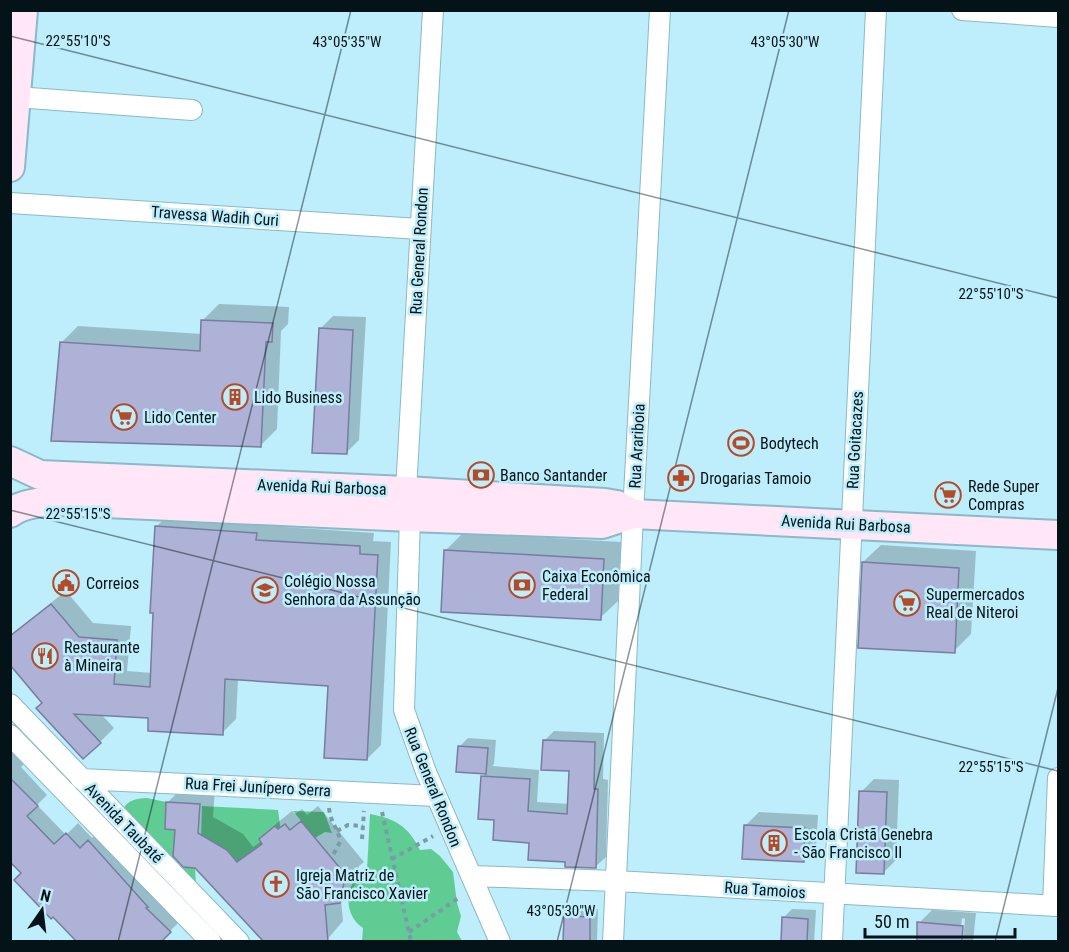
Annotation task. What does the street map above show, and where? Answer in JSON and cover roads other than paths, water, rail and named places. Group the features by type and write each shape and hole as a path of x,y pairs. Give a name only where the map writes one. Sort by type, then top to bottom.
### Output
{"main road":[{"path":"10,167 23,10"},
{"name":"Avenida Rui Barbosa","path":"10,461 40,475 408,504 602,524 633,514 1059,535"},
{"name":"Avenida Rui Barbosa","path":"10,513 16,508 39,502 63,501 408,504"}],"street":[{"name":"Rua General Rondon","path":"433,10 420,229 408,504 404,710 436,796 500,942"},
{"name":"Rua Arariboia","path":"613,942 660,10"},
{"name":"Rua Goitacazes","path":"832,942 876,10"},
{"path":"962,10 1059,17"},
{"path":"16,97 192,110"},
{"name":"Travessa Wadih Curi","path":"10,203 420,229"},
{"name":"Avenida Taubaté","path":"10,704 239,942"},
{"name":"Avenida Taubaté","path":"10,735 211,942"},
{"path":"1056,906 1059,778"},
{"name":"Rua Frei Junípero Serra","path":"81,779 436,796"},
{"name":"Rua Tamoios","path":"473,881 616,881 1056,906"}],"place":[{"name":"Lido Business","path":"235,397"},
{"name":"Lido Center","path":"124,417"},
{"name":"Bodytech","path":"741,443"},
{"name":"Banco Santander","path":"481,475"},
{"name":"Drogarias Tamoio","path":"681,478"},
{"name":"Rede Super Compras","path":"948,495"},
{"name":"Correios","path":"66,583"},
{"name":"Caixa Econômica Federal","path":"522,585"},
{"name":"Colégio Nossa Senhora da Assunção","path":"265,590"},
{"name":"Supermercados Real de Niteroi","path":"907,603"},
{"name":"Restaurante à Mineira","path":"45,656"},
{"name":"Escola Cristã Genebra - São Francisco II","path":"774,843"},
{"name":"Igreja Matriz de São Francisco Xavier","path":"276,884"}]}
